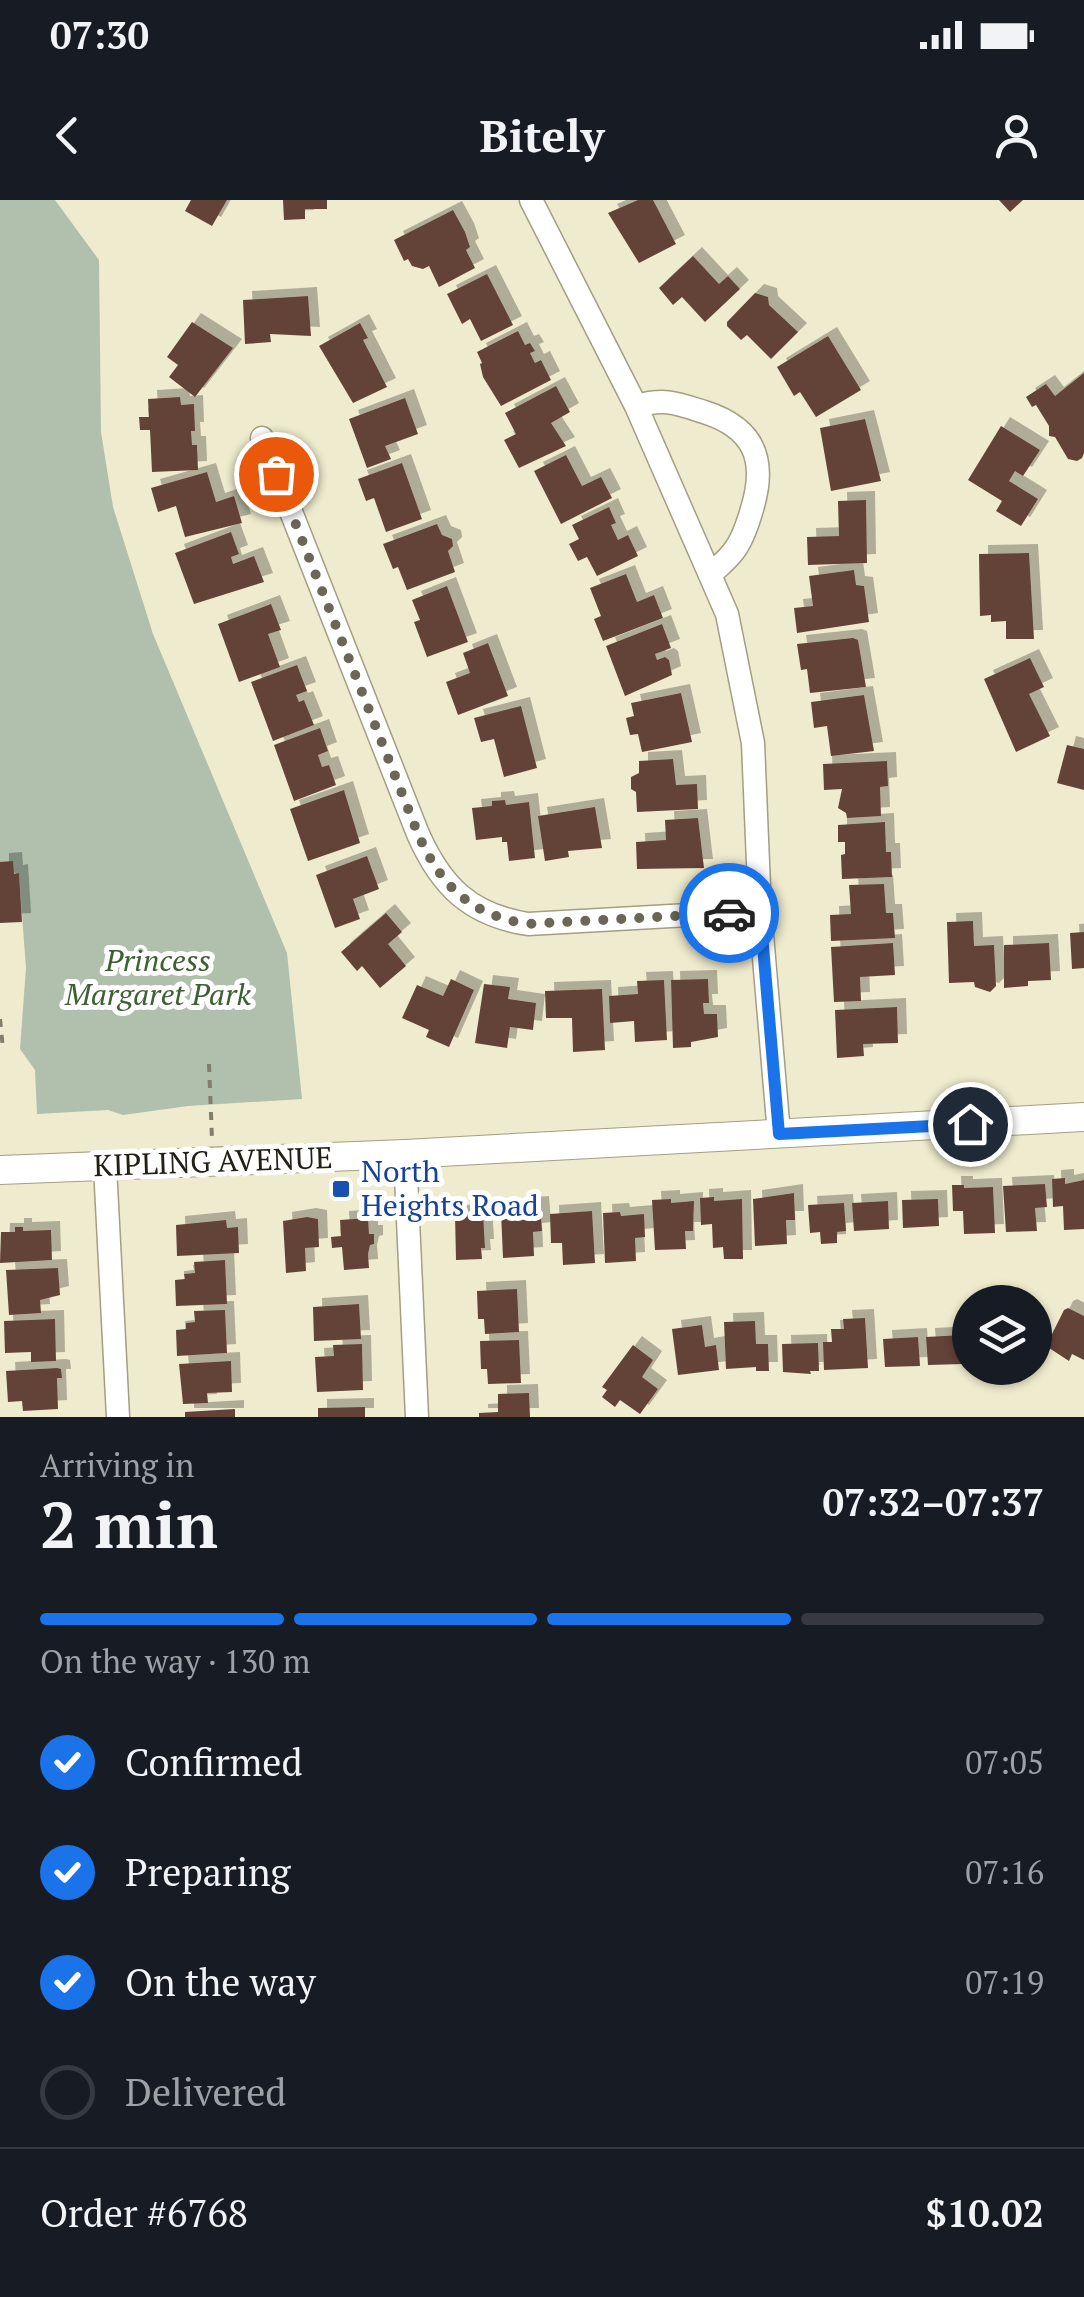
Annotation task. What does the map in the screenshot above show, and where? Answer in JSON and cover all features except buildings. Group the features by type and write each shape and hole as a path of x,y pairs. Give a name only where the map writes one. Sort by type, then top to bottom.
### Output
{"main road":[{"name":"KIPLING AVENUE","path":"0,1170 405,1154 1084,1117"}],"street":[{"path":"530,200 636,406 710,574 736,644 752,743 760,911 779,1134"},
{"path":"636,406 660,400 704,412 736,425 751,442 759,486 750,518 733,552 710,574"},
{"path":"262,438 418,834 429,858 451,888 476,909 501,920 528,924 760,911"},
{"path":"405,1154 417,1417"},
{"path":"105,1166 118,1417"}],"path":[{"path":"0,1019 4,1049"},
{"path":"209,1064 212,1162"}],"green space":[{"name":"Princess Margaret Park","path":"0,200 55,200 99,260 101,432 113,507 153,634 287,953 302,1099 188,1106 123,1115 108,1110 37,1114 35,1070 20,1049 26,968 19,875 0,864"}],"way so far":[{"path":"276,474 418,834 429,858 451,888 476,909 501,920 528,924 729,913"}],"place":[{"name":"North Heights Road","path":"341,1189"}],"route":[{"path":"729,913 760,911 779,1134 970,1124"}]}
